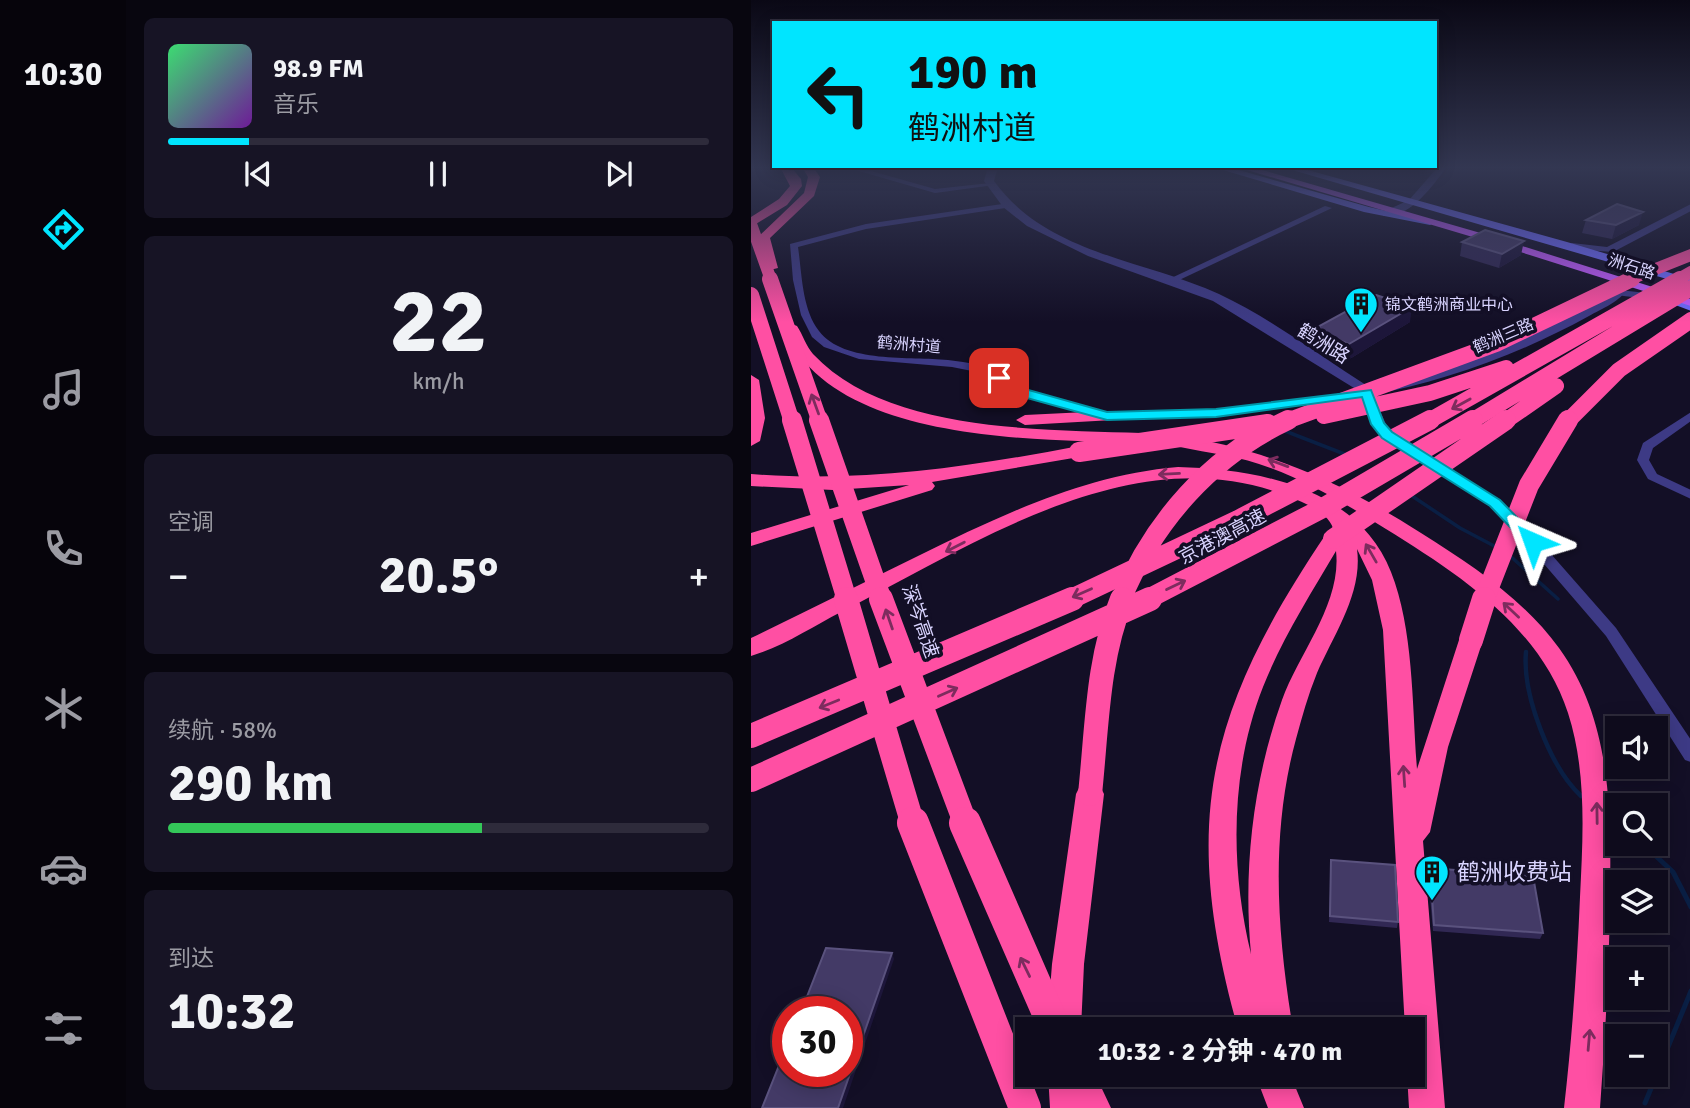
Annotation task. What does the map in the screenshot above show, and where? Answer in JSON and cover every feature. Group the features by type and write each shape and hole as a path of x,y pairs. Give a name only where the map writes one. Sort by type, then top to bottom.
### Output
{"highway":[{"path":"782,219 769,230 763,246 791,328 806,356 820,371 857,394 891,408 977,426 1174,440 1264,458 1328,485 1384,519 1474,578 1522,620 1567,680 1581,710 1595,776 1598,809 1593,990 1582,1108"},
{"name":"深岑高速","path":"751,224 925,726 1018,953 1049,1017"},
{"path":"1065,1017 1068,964 1110,638 1116,613 1139,561 1154,534 1179,502 1219,462 1251,440 1301,413 1471,354 1690,255"},
{"path":"751,540 886,496 1022,463 1327,415 1464,383 1529,358 1643,292 1690,271"},
{"name":"京港澳高速","path":"751,736 1030,617 1281,499 1485,391 1690,271"},
{"name":"京港澳高速","path":"751,780 1038,651 1197,575 1407,461 1690,287"},
{"path":"751,295 806,464 919,844 1025,1108"},
{"path":"1410,869 1421,804 1435,747 1497,564 1529,486 1564,425 1579,406 1624,365 1690,320"},
{"path":"1251,1017 1230,930 1223,874 1222,822 1226,776 1236,732 1249,691 1281,624 1333,539 1531,406 1637,321"},
{"path":"751,380 758,415 756,431 751,441"},
{"path":"891,408 997,420 1107,416"},
{"path":"751,480 852,482 1022,463"},
{"path":"751,648 1011,518 1117,481 1181,473 1237,477 1286,489 1328,509 1365,542 1377,563 1388,595 1394,630 1427,1108"},
{"path":"1274,1017 1268,986 1262,872 1265,822 1275,770 1293,703 1346,580 1348,561 1343,520"},
{"path":"1066,1087 1068,1108"},
{"path":"1083,1087 1093,1108"},
{"path":"1277,1087 1286,1108"},
{"path":"1288,1087 1293,1108"}],"main road":[{"name":"洲石路","path":"1425,219 1690,303"},
{"name":"洲石路","path":"1439,219 1690,287"},
{"path":"1448,219 1563,244 1649,270 1690,287"},
{"path":"1633,283 1690,309"}],"street":[{"name":"鹤洲村道","path":"920,219 866,227 794,246 807,316 816,335 836,348 882,359 985,369 1004,374 998,383 1003,387 1107,416 1216,413 1366,392"},
{"name":"鹤洲路","path":"1024,219 1073,246 1172,279 1219,299 1366,392"},
{"path":"1172,279 1304,219"},
{"path":"1563,244 1609,250 1668,219"},
{"path":"1649,270 1623,259 1619,252 1680,219"},
{"path":"1606,275 1617,281 1621,288 1619,293 1646,295 1690,309"},
{"name":"鹤洲三路","path":"1366,392 1458,372 1509,354 1619,293"},
{"path":"1366,392 1378,424 1387,435 1495,503 1518,524 1611,632 1690,755"},
{"path":"1690,415 1646,446 1643,460 1652,476 1690,495"}],"building":[{"path":"1589,219 1629,219 1616,225 1586,220"},
{"path":"1485,230 1524,241 1502,254 1462,242"},
{"path":"1376,295 1412,307 1349,344 1312,330"},
{"path":"1331,860 1395,865 1398,922 1330,916"},
{"path":"1430,868 1533,876 1543,933 1434,925"},
{"path":"826,948 892,953 863,1036 863,996 807,996"},
{"path":"772,1083 772,1087 845,1087 838,1108 762,1108"}],"waterway":[{"path":"1285,431 1347,455"},
{"path":"1409,494 1460,528 1498,548"},
{"path":"1508,554 1558,599"},
{"path":"1526,652 1529,688 1540,729 1559,767 1581,796"},
{"path":"1656,856 1673,872 1691,907"},
{"path":"1645,1103 1691,991"}],"place":[{"name":"锦文鹤洲商业中心","path":"1361,334"},
{"name":"鹤洲收费站","path":"1432,902"}],"route":[{"path":"999,378 998,383 1003,387 1019,393 1107,416 1216,413 1293,405 1366,392 1378,424 1387,435 1495,503 1533,542"}]}
